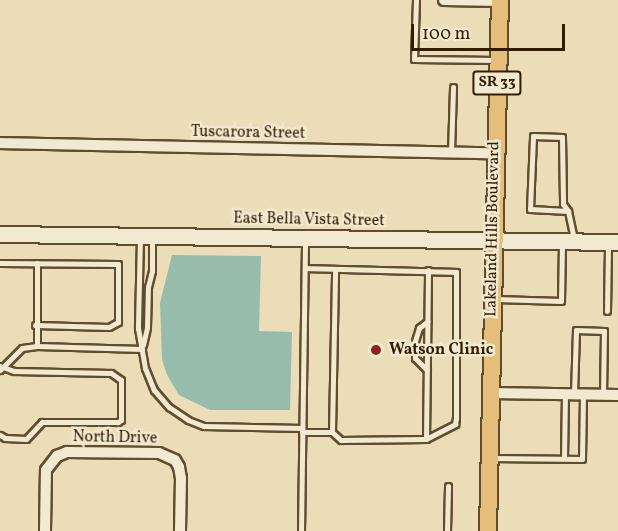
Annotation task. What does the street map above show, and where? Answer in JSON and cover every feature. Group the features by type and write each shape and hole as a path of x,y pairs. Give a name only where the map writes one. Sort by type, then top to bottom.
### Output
{"main road":[{"name":"Lakeland Hills Boulevard","path":"488,531 500,0"}],"street":[{"path":"444,0 500,0"},
{"name":"Tuscarora Street","path":"0,143 495,153"},
{"name":"East Bella Vista Street","path":"0,234 613,242"},
{"path":"490,393 618,395"},
{"name":"North Drive","path":"45,531 46,470 54,458 68,452 159,453 175,460 181,478 180,531"}],"lane":[{"path":"416,0 414,59 497,60"},
{"path":"451,152 453,87"},
{"path":"492,299 561,301 568,242 568,211 562,204 562,137 533,136 530,210 568,211"},
{"path":"146,235 139,277 138,328 145,368 154,390 169,407 188,420 218,428 332,432 340,440 426,439 455,424 457,275 453,271 305,268"},
{"path":"142,349 147,327 150,277 146,235"},
{"path":"300,531 305,237"},
{"path":"607,311 613,242"},
{"path":"0,263 118,264 118,322 109,327 36,326"},
{"path":"37,263 37,346"},
{"path":"332,432 335,269"},
{"path":"426,439 428,270"},
{"path":"139,277 150,277"},
{"path":"415,341 419,328 428,321"},
{"path":"564,459 574,395 576,330 604,331 603,395"},
{"path":"0,367 22,348 37,346 142,349"},
{"path":"414,350 415,358 427,370"},
{"path":"0,367 14,371 117,375 121,380 121,420 118,422 42,422 26,439 5,438 0,435"},
{"path":"489,458 582,459 574,395"},
{"path":"447,531 448,486"}],"shaded area":[{"path":"172,255 261,256 259,331 292,332 290,410 210,410 179,395 167,375 162,359 160,303"}],"place":[{"name":"Watson Clinic","path":"376,350"}]}
